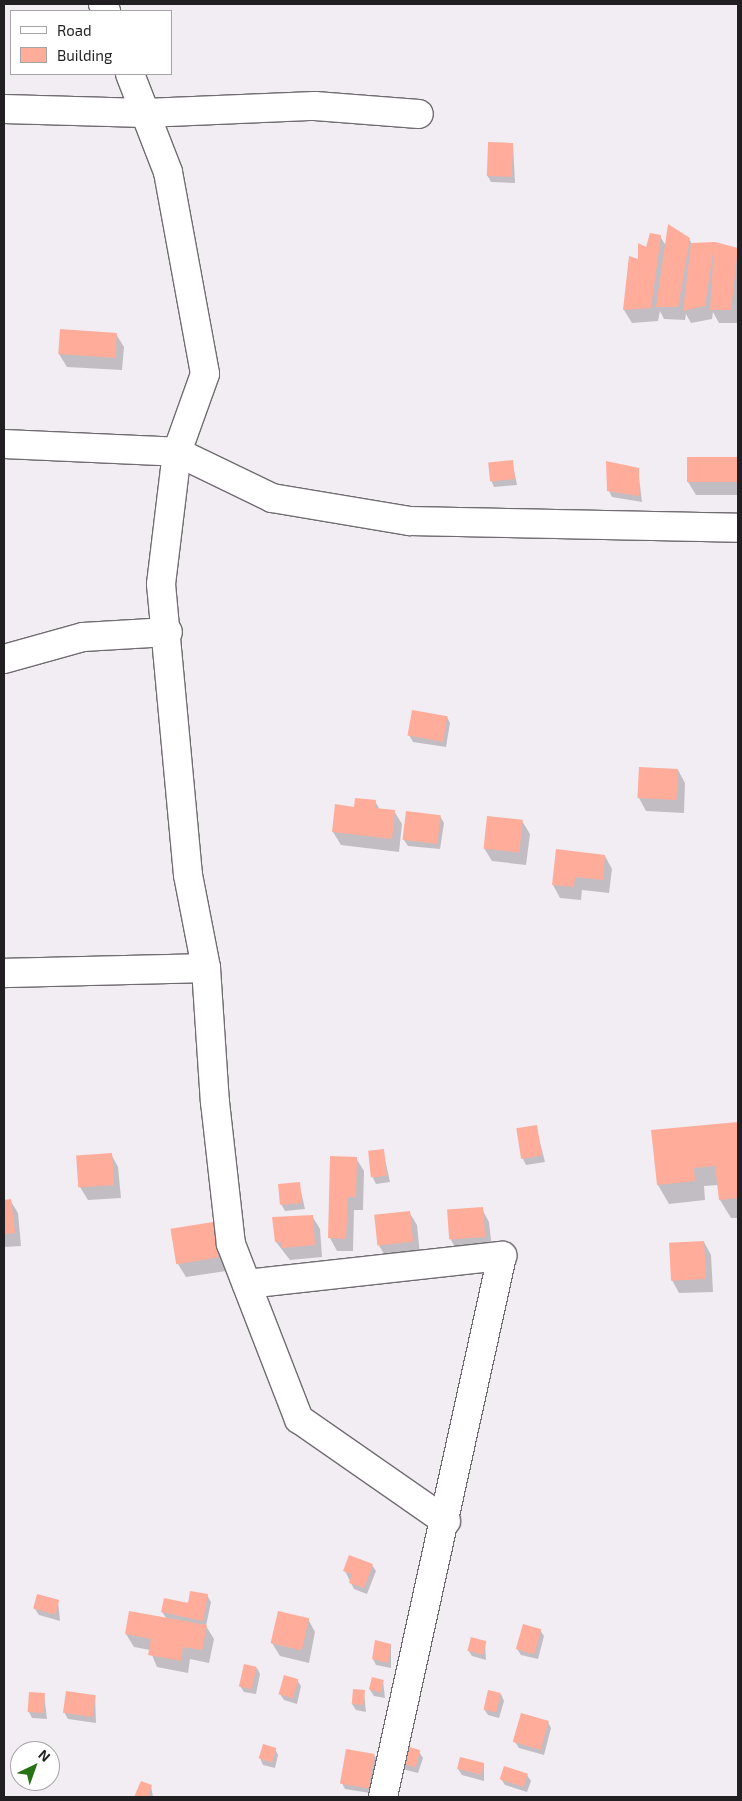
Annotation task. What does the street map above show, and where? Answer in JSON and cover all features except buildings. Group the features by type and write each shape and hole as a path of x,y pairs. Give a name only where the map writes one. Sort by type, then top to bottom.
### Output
{"street":[{"path":"130,75 168,172 205,374 177,452 161,584 168,632 188,874 206,968 215,1102 231,1244 300,1419 446,1521"},
{"path":"4,109 145,113 315,106 419,114"},
{"path":"4,444 177,452 272,498 410,522 738,528"},
{"path":"4,658 83,637 168,632"},
{"path":"4,973 206,968"},
{"path":"247,1284 502,1256 446,1521 383,1797"}]}
